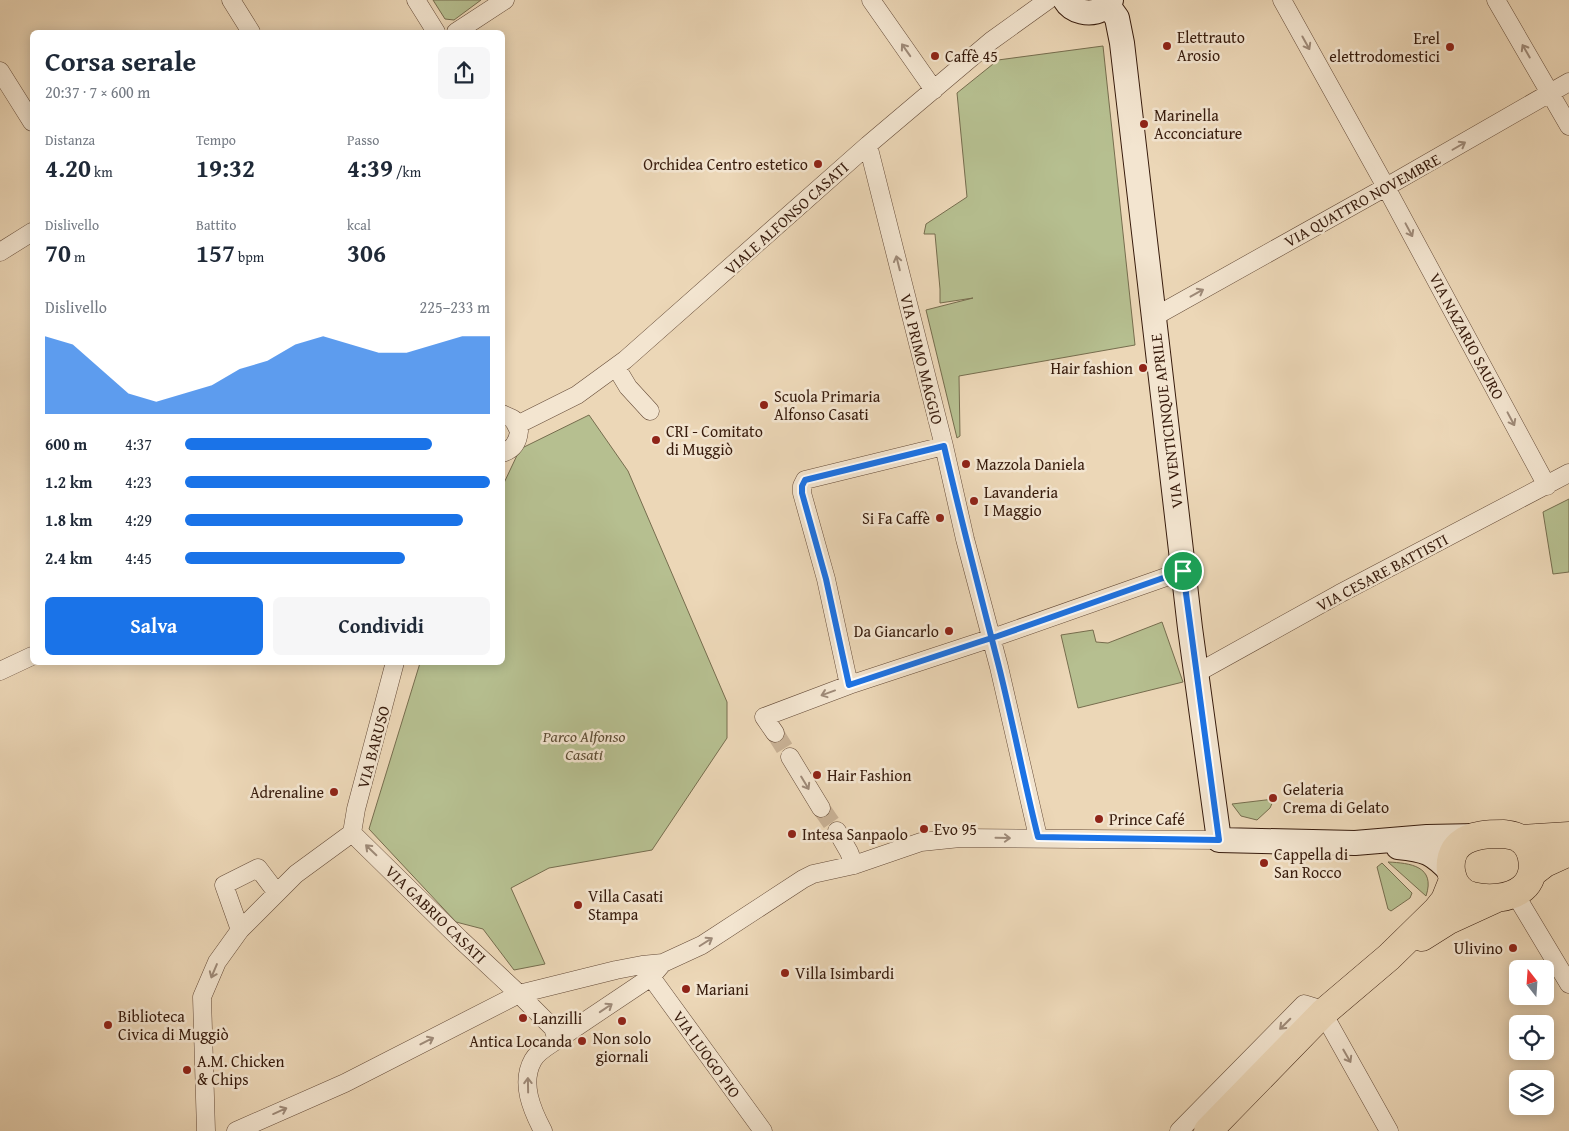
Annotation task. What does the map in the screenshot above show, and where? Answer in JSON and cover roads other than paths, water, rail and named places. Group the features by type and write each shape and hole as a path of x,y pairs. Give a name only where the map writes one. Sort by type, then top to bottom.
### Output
{"main road":[{"path":"1065,0 1067,4 1084,13 1103,9 1109,2"},
{"name":"VIA VENTICINQUE APRILE","path":"1109,2 1117,18 1122,43 1183,571 1219,840"},
{"path":"1219,840 1362,842 1504,834 1514,836 1526,845 1533,862 1530,880 1524,888 1450,920 1389,957"},
{"path":"1208,1131 1322,1013 1389,957 1437,910 1444,900 1452,876 1450,864 1454,850 1464,841 1477,836"},
{"path":"1520,839 1569,836"},
{"path":"1362,842 1425,850 1439,860 1462,891 1467,894 1472,896 1507,895"},
{"path":"1532,873 1545,863 1569,852"}],"street":[{"path":"231,0 250,30"},
{"path":"416,0 435,30"},
{"path":"459,30 504,0"},
{"path":"871,0 934,90"},
{"name":"VIALE ALFONSO CASATI","path":"517,425 577,395 616,367 868,145 990,41 1048,0"},
{"name":"VIA NAZARIO SAURO","path":"1282,0 1386,187 1547,486"},
{"path":"1496,0 1569,126"},
{"path":"0,71 30,119"},
{"name":"VIA QUATTRO NOVEMBRE","path":"1154,317 1569,82"},
{"name":"VIA PRIMO MAGGIO","path":"868,145 944,446 990,639 999,667 1033,837"},
{"path":"0,252 30,233"},
{"path":"616,367 628,387 650,411"},
{"path":"505,415 513,419 519,431 516,444 505,452"},
{"path":"849,685 828,589 802,493 802,486 805,480 944,446"},
{"name":"VIA CESARE BATTISTI","path":"1196,673 1339,594 1569,473"},
{"path":"775,733 764,717 849,685 990,639 1183,571"},
{"path":"0,671 30,657"},
{"name":"VIA BARUSO","path":"352,833 356,810 394,665"},
{"path":"790,757 821,808"},
{"path":"837,831 854,865"},
{"path":"206,1131 202,997 218,962 240,930 296,874 352,833"},
{"name":"VIA GABRIO CASATI","path":"352,833 553,1028 558,1040"},
{"path":"236,1131 345,1082 519,994 616,970 663,963 702,945 813,874 854,865 921,842 960,838 1033,837 1219,840"},
{"path":"240,930 224,885 258,868 277,893"},
{"path":"1507,895 1569,984"},
{"path":"543,1131 529,1098 528,1078 534,1058 651,977 663,963"},
{"name":"VIA LUOGO PIO","path":"651,977 763,1131"},
{"path":"1179,1131 1304,1004 1317,1008 1322,1013 1389,1131"}],"tunnel":[{"path":"775,733 790,757"},
{"path":"821,808 837,831"}],"place":[{"name":"Elettrauto Arosio","path":"1167,46"},
{"name":"Erel elettrodomestici","path":"1450,47"},
{"name":"Caffè 45","path":"935,56"},
{"name":"Marinella Acconciature","path":"1144,124"},
{"name":"Orchidea Centro estetico","path":"818,164"},
{"name":"Hair fashion","path":"1143,368"},
{"name":"Scuola Primaria Alfonso Casati","path":"764,405"},
{"name":"CRI - Comitato di Muggiò","path":"656,440"},
{"name":"Mazzola Daniela","path":"966,464"},
{"name":"Lavanderia I Maggio","path":"974,501"},
{"name":"Si Fa Caffè","path":"940,518"},
{"name":"Da Giancarlo","path":"949,631"},
{"name":"Hair Fashion","path":"817,775"},
{"name":"Adrenaline","path":"334,792"},
{"name":"Gelateria Crema di Gelato","path":"1273,798"},
{"name":"Prince Café","path":"1099,819"},
{"name":"Evo 95","path":"924,829"},
{"name":"Intesa Sanpaolo","path":"792,834"},
{"name":"Cappella di San Rocco","path":"1264,863"},
{"name":"Villa Casati Stampa","path":"578,905"},
{"name":"Ulivino","path":"1513,948"},
{"name":"Villa Isimbardi","path":"785,973"},
{"name":"Mariani","path":"686,989"},
{"name":"Lanzilli","path":"523,1018"},
{"name":"Non solo giornali","path":"622,1021"},
{"name":"Biblioteca Civica di Muggiò","path":"108,1025"},
{"name":"Antica Locanda","path":"582,1041"},
{"name":"A.M. Chicken & Chips","path":"187,1070"}],"park label":[{"name":"Parco Alfonso Casati","path":"584,745"}]}
